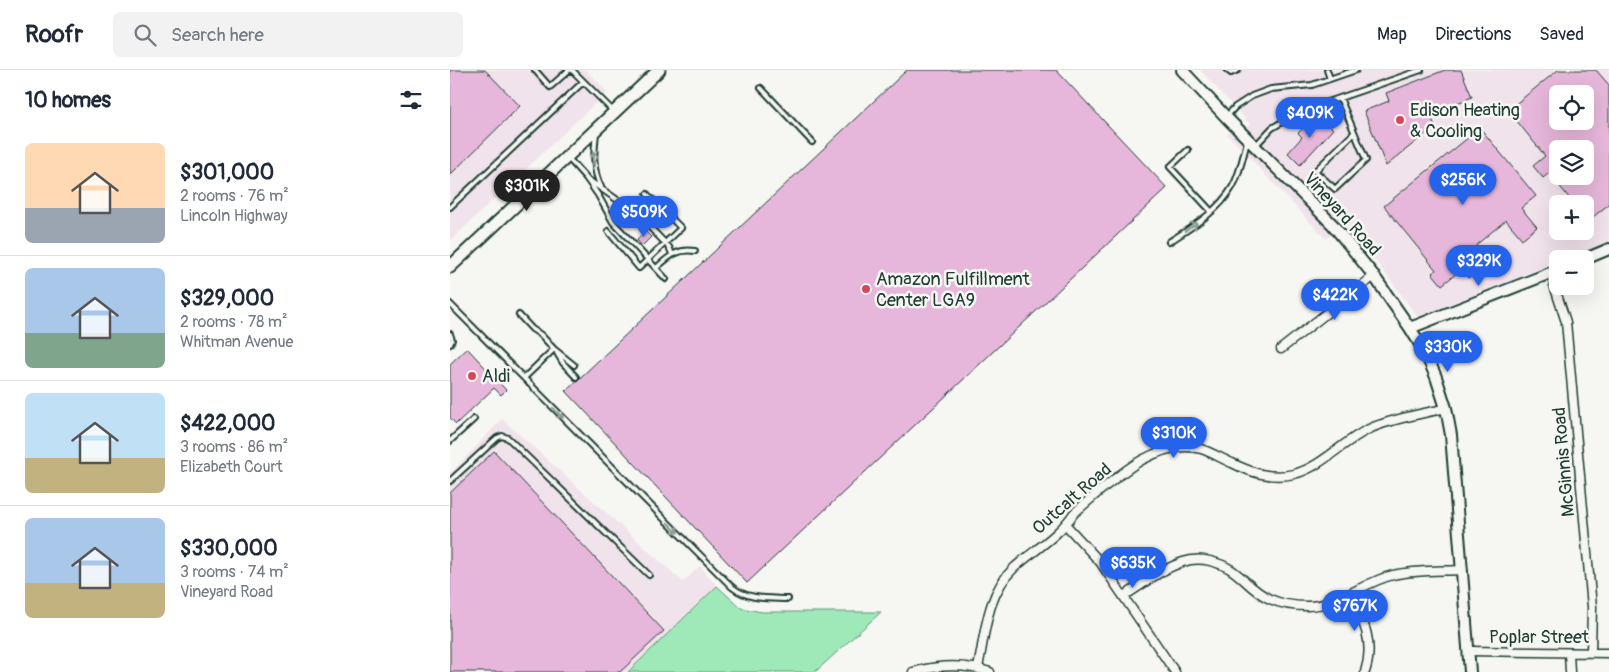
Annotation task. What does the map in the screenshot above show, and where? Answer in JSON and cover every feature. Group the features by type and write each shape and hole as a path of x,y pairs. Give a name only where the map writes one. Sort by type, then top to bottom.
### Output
{"main road":[{"path":"450,267 659,70"}],"street":[{"name":"Vineyard Road","path":"1182,70 1226,118 1333,225 1374,276 1426,354 1446,408 1451,435 1470,672"},
{"path":"1594,256 1609,250"},
{"path":"1410,328 1549,273"},
{"path":"1281,350 1374,276"},
{"name":"McGinnis Road","path":"1560,295 1566,322 1592,607 1591,652"},
{"name":"Outcalt Road","path":"978,668 990,606 998,588 1013,569 1066,525 1074,514 1145,457 1164,449 1183,446 1201,449 1249,471 1266,476 1280,476 1307,469 1369,429 1446,408"},
{"path":"1066,525 1100,562 1175,672"},
{"path":"1124,596 1170,567 1196,559 1221,564 1232,569 1256,590 1270,599 1283,603 1307,606 1322,605 1393,575 1461,570"},
{"path":"1350,594 1369,638 1366,672"},
{"name":"Poplar Street","path":"1468,651 1609,653"},
{"path":"1569,653 1570,672"},
{"path":"913,672 942,666 978,668 990,672"}],"lane":[{"path":"535,70 550,87 571,70 614,112"},
{"path":"1227,70 1231,73 1238,70"},
{"path":"1327,70 1330,79"},
{"path":"1226,118 1235,107 1252,96 1271,90 1312,85 1356,70"},
{"path":"1169,242 1211,211 1233,186 1251,143 1272,128 1299,112 1422,70"},
{"path":"450,207 583,82"},
{"path":"761,88 812,142"},
{"path":"1340,98 1366,160 1335,189 1315,171 1354,133"},
{"path":"596,128 594,170 602,189"},
{"path":"1188,150 1170,168 1211,211"},
{"path":"566,157 586,178 613,222 666,279"},
{"path":"586,178 635,212 666,244 672,254"},
{"path":"608,231 639,268 666,244 682,228 647,194"},
{"path":"656,268 672,254 682,250 696,251"},
{"path":"450,304 736,590 744,595 754,597 788,598"},
{"path":"519,315 554,349 574,365"},
{"path":"450,334 452,340 450,344"},
{"path":"524,378 554,349"},
{"path":"554,349 576,377"},
{"path":"450,441 474,419"},
{"path":"450,481 497,438 502,436 508,438 649,575"}],"shaded area":[{"path":"450,70 586,70 607,92 450,241"},
{"path":"1200,70 1609,70 1609,242 1589,250 1549,250 1549,265 1418,317 1345,224 1326,239 1227,134 1251,125"},
{"path":"502,419 683,582 700,566 717,586 628,672 450,672 450,474"}],"green space":[{"path":"717,586 741,608 762,612 881,612 815,672 628,672"}],"building":[{"path":"450,70 485,70 520,106 450,175"},
{"name":"Amazon Fulfillment Center LGA9","path":"907,70 1056,70 1167,188 747,583 566,391"},
{"name":"Edison Heating & Cooling","path":"1445,70 1461,70 1472,97 1430,114 1435,126 1386,166 1364,111 1389,101 1386,93"},
{"path":"1558,70 1596,70 1609,85 1609,204 1594,216 1594,195 1567,195 1559,185 1594,185 1594,140 1549,140 1549,173 1543,178 1533,166 1545,156 1508,110"},
{"path":"1317,114 1333,129 1300,165 1288,153 1302,137 1298,133"},
{"path":"1480,128 1536,196 1521,208 1537,227 1522,239 1506,220 1476,245 1488,261 1468,278 1461,270 1442,285 1432,273 1436,270 1384,206"},
{"path":"645,231 651,237 642,246 637,240"},
{"name":"Aldi","path":"467,348 506,390 501,395 494,388 456,424 450,418 450,364"},
{"path":"494,451 664,631 620,672 450,672 450,493"}],"place":[{"name":"Edison Heating & Cooling","path":"1400,120"},
{"name":"Amazon Fulfillment Center LGA9","path":"866,289"},
{"name":"Aldi","path":"472,376"}]}
